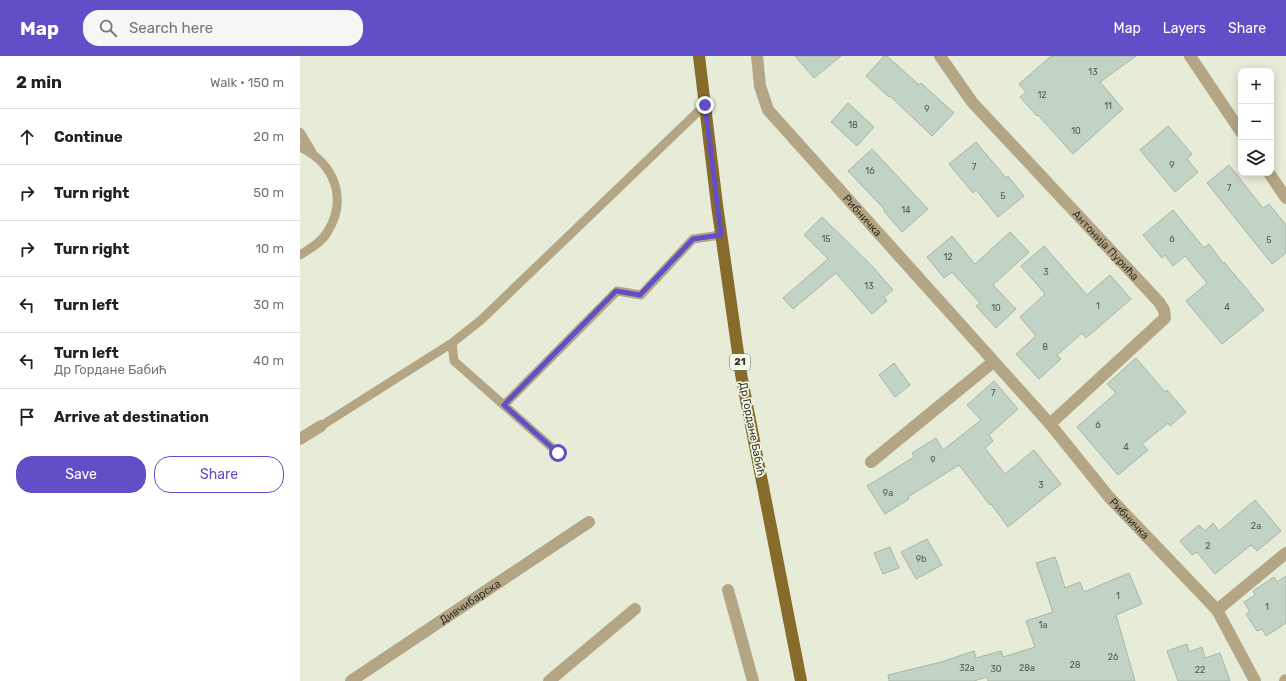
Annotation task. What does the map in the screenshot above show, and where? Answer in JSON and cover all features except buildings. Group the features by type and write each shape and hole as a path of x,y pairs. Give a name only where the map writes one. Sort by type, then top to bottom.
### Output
{"main road":[{"name":"Др Гордане Бабић","path":"699,56 721,235 741,374 801,681"}],"street":[{"name":"Рибничка","path":"757,56 760,86 763,99 768,110 1050,424 1109,497 1217,610 1255,681"},
{"name":"Антонија Пурића","path":"940,56 972,102 1160,302 1164,310 1164,318 1050,424"},
{"path":"1190,56 1238,128"},
{"path":"1271,176 1286,198"},
{"path":"871,462 994,362"},
{"path":"300,439 320,426"},
{"name":"Дивчибарска","path":"351,681 589,522"},
{"path":"1217,610 1286,553"},
{"path":"728,590 753,681"},
{"path":"549,681 635,609"}],"lane":[{"path":"320,426 452,343 481,320 705,105"},
{"path":"300,132 312,152 325,164 334,179 337,198 335,216 328,232 315,246 300,255"},
{"path":"300,147 312,152"},
{"path":"504,405 616,291 640,295 693,239 721,235"},
{"path":"452,343 454,361 558,453"}],"route":[{"path":"558,453 504,405 616,291 640,295 693,239 721,235 705,105"}]}
